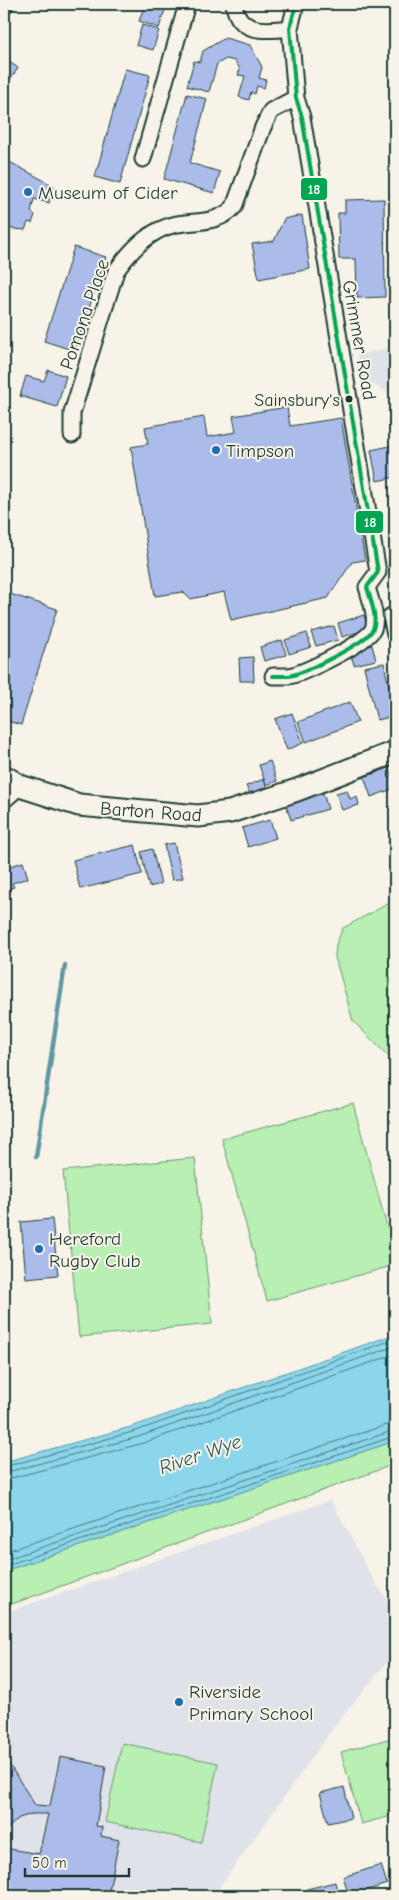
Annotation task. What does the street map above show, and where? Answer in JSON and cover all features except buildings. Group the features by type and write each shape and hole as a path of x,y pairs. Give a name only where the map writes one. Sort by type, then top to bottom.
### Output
{"street":[{"path":"143,159 187,4"},
{"path":"234,4 235,13 244,25 266,31 290,28"},
{"name":"Grimmer Road","path":"273,676 289,676 351,648 368,637 374,627 374,614 367,587 378,572 378,560 302,117 296,98 290,28 296,4"},
{"name":"Pomona Place","path":"72,435 72,413 116,271 126,255 158,230 172,226 213,221 226,215 234,207 263,127 271,111 296,98"},
{"path":"391,616 395,635"},
{"name":"Barton Road","path":"9,787 69,802 158,814 214,815 297,790 395,752"}],"shaded area":[{"path":"395,188 395,394 385,391 361,378 357,355 390,348 389,189"},
{"name":"Riverside Primary School","path":"331,1500 375,1583 395,1609 395,1652 334,1727 213,1896 4,1896 4,1613"}],"green space":[{"path":"395,900 395,1063 353,1021 335,957 336,944 343,928"},
{"path":"353,1103 395,1256 395,1265 267,1301 222,1139"},
{"path":"195,1158 212,1324 79,1337 63,1171"},
{"path":"395,1441 395,1464 4,1607 4,1571"},
{"path":"395,1737 395,1815 361,1824 341,1752"},
{"path":"122,1743 218,1763 201,1842 105,1822"}],"water":[{"name":"River Wye","path":"395,1334 395,1441 4,1571 4,1462 134,1426"}],"waterway":[{"path":"36,1157 65,965"}],"transit line":[{"name":"18","path":"273,676 297,674 334,657 368,635 373,629 375,619 367,587 378,572 302,117 296,98 290,28 296,4"}],"place":[{"name":"Museum of Cider","path":"28,192"},
{"name":"Sainsbury's","path":"349,399"},
{"name":"Timpson","path":"216,450"},
{"name":"Hereford Rugby Club","path":"39,1249"},
{"name":"Riverside Primary School","path":"179,1702"}]}
